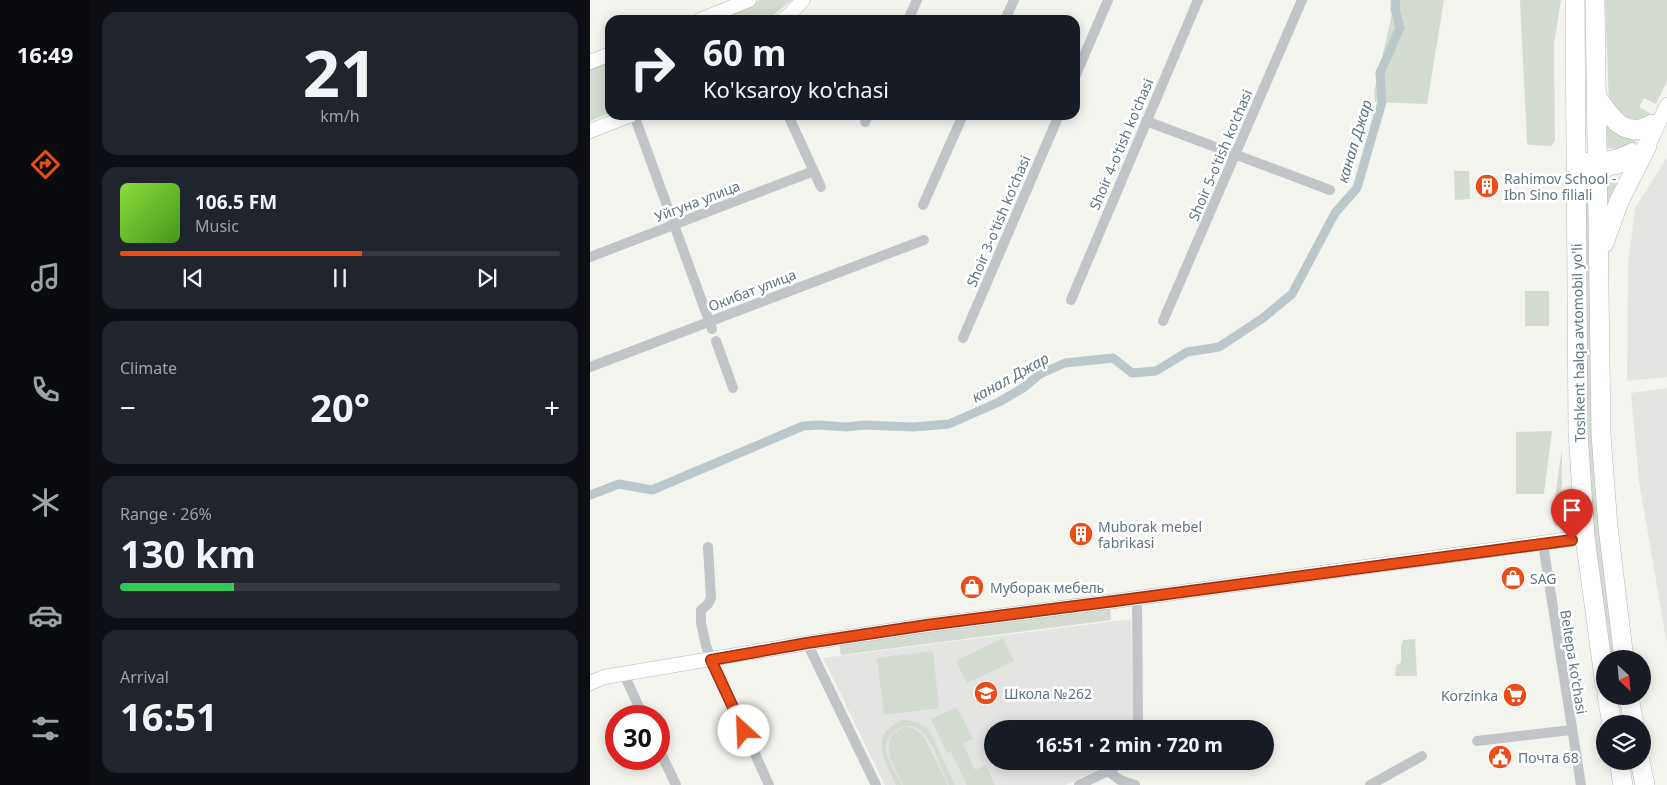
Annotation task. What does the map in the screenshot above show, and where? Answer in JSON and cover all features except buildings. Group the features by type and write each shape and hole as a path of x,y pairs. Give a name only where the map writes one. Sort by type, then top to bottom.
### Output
{"highway":[{"name":"Toshkent halqa avtomobil yo'li","path":"1575,0 1578,432 1585,537 1600,650"},
{"name":"Toshkent halqa avtomobil yo'li","path":"1595,0 1601,435 1608,527 1623,650"},
{"path":"1597,98 1608,114 1622,126 1637,130 1652,124"},
{"path":"1599,261 1608,228 1620,199 1647,146"},
{"path":"1620,770 1623,785"},
{"path":"1642,770 1645,785"}],"street":[{"path":"712,15 749,0"},
{"path":"788,15 803,0"},
{"path":"910,15 917,0"},
{"path":"1007,15 1014,0"},
{"path":"1080,65 1108,0"},
{"name":"Shoir 4-o'tish ko'chasi","path":"1070,300 1198,0"},
{"name":"Shoir 5-o'tish ko'chasi","path":"1163,321 1302,0"},
{"path":"590,62 605,56"},
{"path":"1598,165 1631,150 1642,141 1667,95"},
{"path":"1577,165 1616,167 1631,161 1647,146 1667,105"},
{"path":"590,131 620,120"},
{"path":"635,120 710,325"},
{"path":"790,120 821,187"},
{"path":"923,206 961,120"},
{"name":"Shoir 3-o'tish ko'chasi","path":"963,338 1057,120"},
{"path":"1146,121 1330,190"},
{"name":"Уйгуна улица","path":"590,257 814,171"},
{"name":"Окибат улица","path":"590,367 710,325 924,240"},
{"path":"716,341 733,388"},
{"path":"590,683 604,677 927,625 1585,537"},
{"name":"Beltepa ko'chasi","path":"1542,544 1580,785"},
{"path":"708,546 711,598 708,604 701,610 701,623 706,646 769,785"},
{"path":"1137,598 1138,720"},
{"path":"807,643 876,785"},
{"path":"624,674 639,705"},
{"path":"1477,741 1571,730"},
{"path":"1370,785 1422,756"},
{"path":"669,770 676,785"},
{"path":"1079,785 1108,771 1120,780 1135,785"}],"shaded area":[{"path":"759,0 792,0 773,15 729,15 751,6"},
{"path":"1390,0 1444,0 1427,104 1375,102 1374,92 1392,14"},
{"path":"1520,0 1561,0 1554,44 1555,141 1551,146 1529,145 1527,143"},
{"path":"1605,0 1667,0 1667,81 1656,104 1644,98 1639,107 1650,113 1644,120 1630,122 1609,104"},
{"path":"605,63 605,115 590,121 590,69"},
{"path":"1605,119 1640,136 1633,144 1624,148 1603,148"},
{"path":"1667,157 1667,377 1627,381 1628,265 1635,208"},
{"path":"1454,171 1469,171 1470,199 1455,200"},
{"path":"1603,176 1623,177 1604,210"},
{"path":"1582,177 1588,177 1592,391 1616,650 1609,650 1594,533 1588,461"},
{"path":"1525,291 1549,291 1549,326 1525,326"},
{"path":"1667,388 1667,645 1639,482 1631,393"},
{"path":"1552,431 1544,494 1516,494 1516,432"},
{"path":"1562,449 1561,488 1568,515 1565,524 1560,527 1554,525 1552,518"},
{"path":"1110,608 1111,620 841,655 839,643"},
{"name":"Школа №262","path":"1131,619 1133,720 984,720 984,770 1096,770 1066,785 885,785 823,658"},
{"path":"1003,638 1014,661 967,683 956,661"},
{"path":"1415,639 1417,676 1395,676 1396,666 1401,662 1403,640"},
{"path":"933,651 939,708 884,715 877,658"},
{"path":"957,707 973,739 963,744 975,770 984,766 984,770 988,770 995,785 967,785 951,752 947,753 931,719"},
{"path":"904,720 918,723 929,730 955,785 949,785 924,733 919,729 907,726 891,734 886,746 889,761 902,785 896,785 884,757 882,739 885,732 893,725"},
{"path":"905,727 913,728 923,735 948,785 903,785 893,766 889,746 893,733"}],"waterway":[{"name":"канал Джар","path":"590,495 619,484 652,490 803,426 846,427 865,425 913,427 949,424 999,402 1023,388 1040,374 1065,363 1113,358 1132,373 1156,371 1187,352 1219,347 1263,318 1292,294 1335,213 1357,188 1382,102 1380,73 1400,28 1395,9 1396,0"}],"place":[{"name":"Rahimov School - Ibn Sino filiali","path":"1487,186"},
{"name":"Muborak mebel fabrikasi","path":"1081,534"},
{"name":"SAG","path":"1513,578"},
{"name":"Муборак мебель","path":"972,587"},
{"name":"Школа №262","path":"986,693"},
{"name":"Korzinka","path":"1515,695"},
{"name":"Почта 68","path":"1500,757"}],"route":[{"path":"744,731 711,660 927,625 1572,540"}]}
